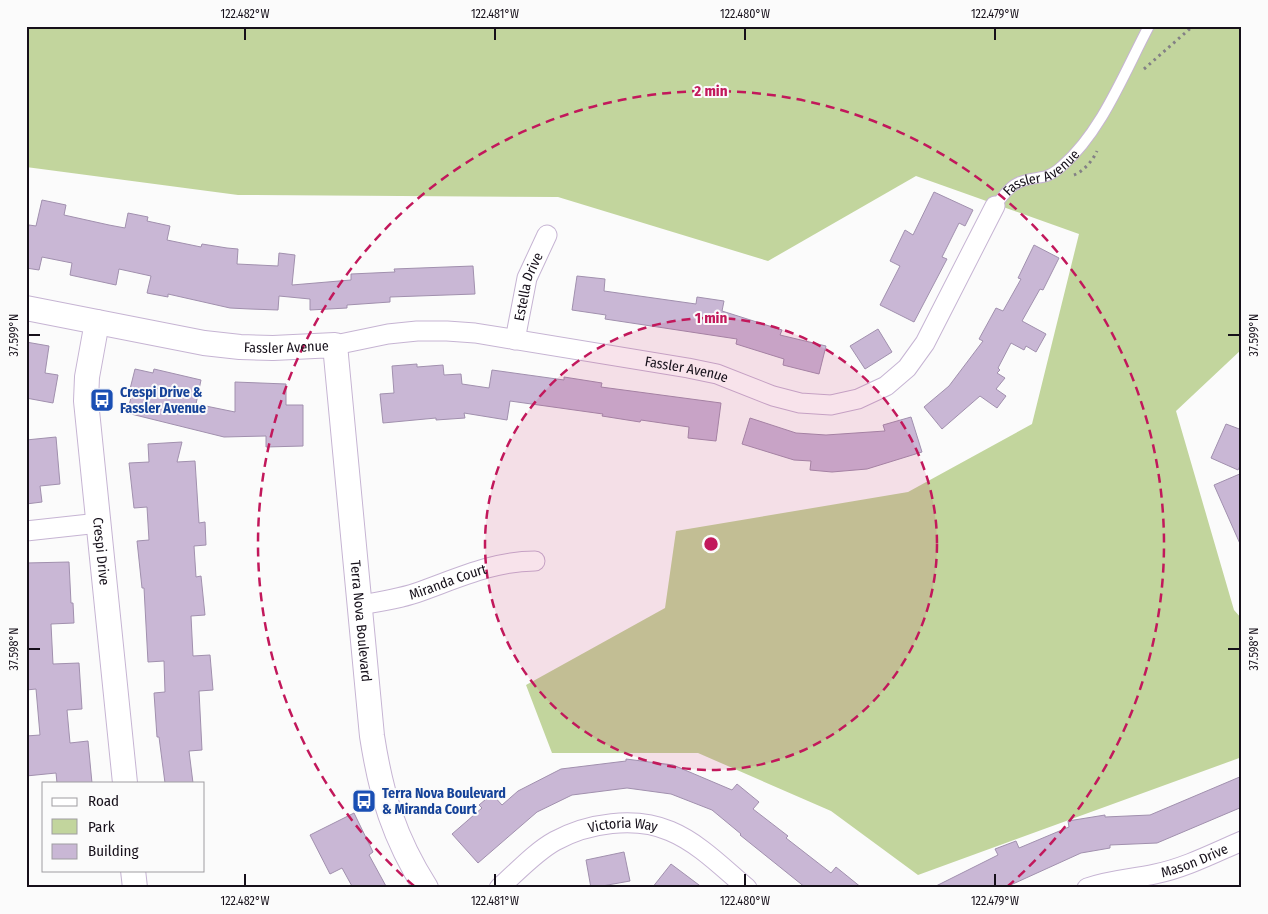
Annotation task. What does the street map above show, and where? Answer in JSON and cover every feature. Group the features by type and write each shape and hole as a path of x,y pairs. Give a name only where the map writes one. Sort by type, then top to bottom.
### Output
{"street":[{"name":"Fassler Avenue","path":"26,308 204,342 240,347 273,348 335,345 388,334 417,331 475,333 688,368 717,374 772,396 800,404 831,405 858,399 886,386 907,368 925,344 995,206"},
{"name":"Estella Drive","path":"515,340 527,278 547,235"},
{"name":"Crespi Drive","path":"98,322 87,377 86,401 125,782"},
{"name":"Terra Nova Boulevard","path":"335,345 372,736 378,774 388,810 400,842 426,888"},
{"path":"26,531 99,523"},
{"name":"Miranda Court","path":"360,605 414,594 485,568 519,562 535,562"},
{"name":"Victoria Way","path":"499,888 554,841 584,829 614,823 643,824 670,831 694,844 747,888"},
{"name":"Mason Drive","path":"1087,888 1126,878 1155,874 1186,865 1242,841"},
{"path":"134,872 135,888"}],"lane":[{"name":"Fassler Avenue","path":"995,206 1018,182 1048,176 1060,168 1082,146 1103,114 1149,26"}],"green space":[{"path":"26,26 1242,26 1242,349 1176,411 1234,610 1242,619 1242,757 918,875 831,811 698,753 552,753 526,685 665,608 676,531 908,492 1032,424 1079,234 916,176 768,261 558,197 238,195 26,167"}],"building":[{"path":"934,192 973,210 965,226 959,223 942,257 947,259 914,322 880,305 900,266 890,261 905,230 913,235"},
{"path":"42,200 66,205 64,215 125,228 128,213 148,217 147,221 170,226 167,240 201,247 202,244 238,249 237,264 278,266 279,253 295,255 292,285 351,280 351,274 395,272 394,269 473,266 475,294 390,297 390,302 347,305 347,308 310,310 310,299 279,296 278,310 230,308 168,294 168,297 147,293 151,276 119,269 116,285 70,275 72,263 42,257 39,270 26,268 26,238 29,225 36,226"},
{"path":"1034,245 1059,258 1043,290 1040,289 1022,321 1046,334 1036,352 1026,346 1024,350 1011,343 998,368 1000,370 997,373 1005,378 996,389 1006,396 997,408 980,396 942,429 924,407 949,386 983,341 979,339 996,308 1003,311 1021,279 1018,278"},
{"path":"577,276 605,279 604,291 696,304 697,297 724,301 722,311 782,330 780,335 826,346 819,374 783,365 784,359 736,344 737,339 605,319 606,315 572,310"},
{"path":"878,329 892,352 865,369 850,346"},
{"path":"26,342 49,346 45,373 58,375 53,403 26,398"},
{"path":"417,364 417,367 443,365 444,375 461,374 462,384 489,388 492,370 564,380 564,377 602,383 601,387 721,403 716,441 688,438 689,427 641,420 640,422 602,416 603,414 510,401 507,420 464,413 465,418 436,420 436,418 383,423 380,394 394,393 392,366"},
{"path":"135,369 153,373 154,369 201,380 196,404 235,412 235,382 286,384 286,405 303,405 303,446 266,447 266,436 224,437 127,413 133,390 130,389"},
{"path":"911,417 922,452 867,469 832,472 810,470 811,461 794,460 742,444 750,418 796,433 826,435 885,431 883,425"},
{"path":"1226,424 1242,430 1242,462 1238,470 1211,458"},
{"path":"56,437 60,484 40,486 42,502 26,504 26,440"},
{"path":"182,442 177,462 195,461 199,523 205,522 206,545 194,546 196,577 201,576 205,615 191,616 193,656 210,655 213,690 199,691 202,750 189,751 193,782 165,782 159,737 157,737 154,693 165,692 164,661 148,662 144,588 142,588 137,541 149,540 147,507 134,508 129,463 149,462 148,444"},
{"path":"1242,473 1242,546 1241,546 1214,485"},
{"path":"69,562 74,623 51,624 53,664 79,663 82,709 67,710 70,743 88,741 92,782 57,782 56,773 26,776 26,736 40,735 36,689 26,690 26,563"},
{"path":"626,759 673,765 732,790 737,784 759,802 753,809 788,836 786,838 831,873 836,867 862,888 806,888 712,810 671,794 627,788 572,795 537,812 478,863 452,834 482,808 479,805 492,794 502,805 518,791 561,769 626,761"},
{"path":"1242,776 1242,807 1157,843 1110,845 1110,848 1081,853 1004,888 932,888 998,855 995,849 1016,841 1019,848 1069,827 1068,821 1105,815 1105,817 1150,815"},
{"path":"354,813 373,852 369,855 387,888 353,888 342,868 330,874 310,835"},
{"path":"624,852 630,881 591,888 586,860"},
{"path":"671,864 703,888 652,888"}],"place":[{"name":"Crespi Drive & Fassler Avenue","path":"102,400"},
{"name":"Terra Nova Boulevard & Miranda Court","path":"364,801"}]}
